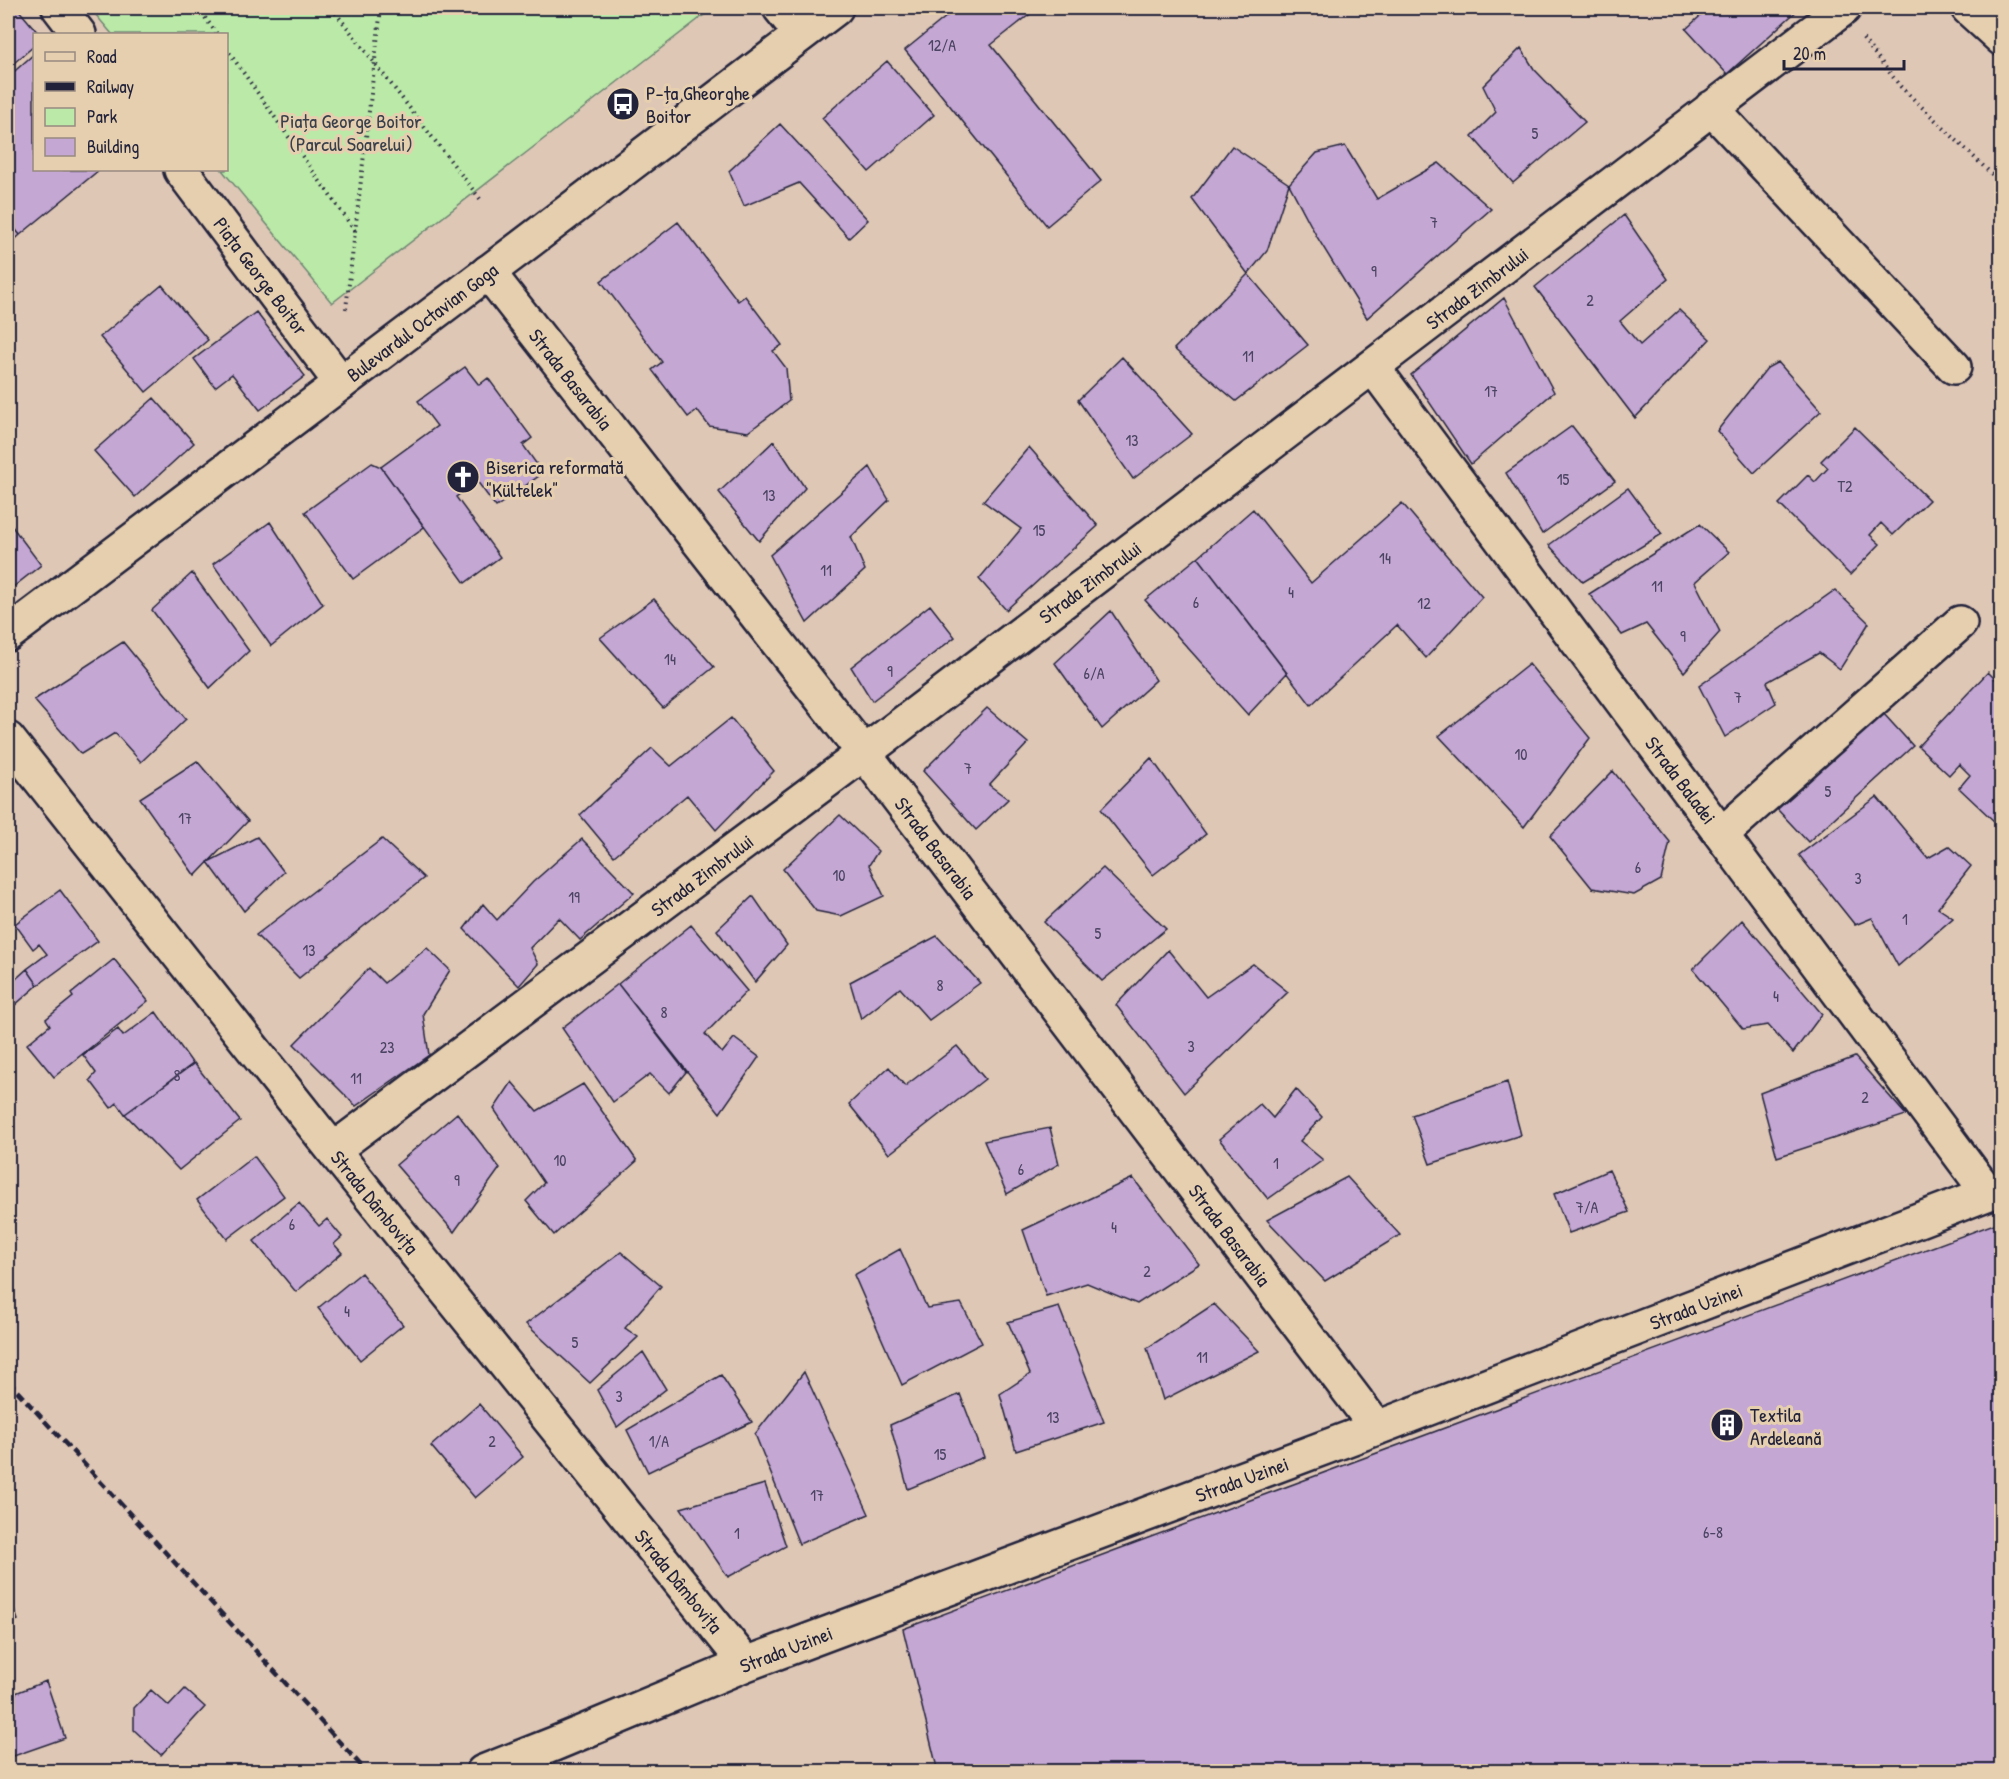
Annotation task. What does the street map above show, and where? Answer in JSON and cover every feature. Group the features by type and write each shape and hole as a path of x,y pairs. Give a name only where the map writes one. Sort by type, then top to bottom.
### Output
{"street":[{"path":"59,8 78,33"},
{"path":"780,8 801,34"},
{"name":"Bulevardul Octavian Goga","path":"8,634 836,8"},
{"name":"Strada Zimbrului","path":"333,1150 864,753 1842,8"},
{"path":"1968,8 2001,39"},
{"path":"1711,108 1954,367"},
{"name":"Piața George Boitor","path":"182,171 341,384"},
{"name":"Strada Basarabia","path":"488,272 864,753 1377,1428"},
{"name":"Strada Baladei","path":"1373,367 1722,834 1995,1191"},
{"path":"1722,834 1960,623"},
{"name":"Strada Dâmbovița","path":"8,739 333,1150 746,1664"},
{"name":"Strada Uzinei","path":"483,1772 746,1664 1377,1428 1995,1191"}],"path":[{"path":"198,8 216,33"},
{"path":"332,8 481,200"},
{"path":"346,309 381,8"},
{"path":"1842,8 1856,32 1901,87 2001,184"},
{"path":"228,51 356,232"}],"green space":[{"name":"Piața George Boitor (Parcul Soarelui)","path":"90,8 713,8 332,303 223,171 228,171 228,33 111,33"}],"building":[{"path":"8,8 17,8 38,33 33,33 33,47 8,68"},
{"path":"957,8 1031,8 1034,11 991,45 1101,181 1047,226 905,50"},
{"path":"1709,8 1800,8 1727,74 1686,29"},
{"path":"1521,48 1534,69 1585,122 1513,183 1472,136 1496,112 1483,86"},
{"path":"33,55 33,171 98,171 20,235 8,220 8,141 12,137 8,131 8,77"},
{"path":"887,61 934,115 869,172 822,118"},
{"path":"780,124 868,220 849,238 799,183 744,206 729,171"},
{"path":"1232,146 1289,184 1267,251 1248,274 1192,199"},
{"path":"1345,146 1377,199 1439,163 1491,209 1367,318 1317,237 1289,184 1317,153"},
{"path":"1624,215 1668,279 1620,321 1640,345 1679,310 1710,339 1635,418 1535,287"},
{"path":"8,220 20,235 8,246"},
{"path":"678,222 738,301 745,296 782,345 773,351 786,368 789,401 748,432 709,426 697,410 688,417 652,370 662,362 601,281"},
{"path":"1248,274 1308,345 1236,401 1174,349"},
{"path":"162,285 208,340 146,392 100,337"},
{"path":"1504,298 1554,392 1471,464 1411,375"},
{"path":"256,312 305,376 260,410 232,374 215,387 194,359"},
{"path":"1122,357 1192,434 1133,479 1078,400"},
{"path":"1778,362 1821,411 1754,473 1717,431 1767,368"},
{"name":"Biserica reformată \"Kültelek\"","path":"465,367 479,385 488,378 532,438 523,445 543,473 496,507 477,481 456,497 500,557 465,583 381,467 437,426 418,401"},
{"path":"154,398 194,443 135,497 94,451"},
{"path":"1572,426 1615,481 1542,534 1506,473"},
{"path":"1855,427 1929,500 1893,535 1881,523 1870,535 1880,544 1850,575 1779,504 1808,475 1815,482 1828,468 1821,461"},
{"path":"774,441 805,488 759,541 719,492"},
{"path":"1029,447 1098,526 1006,610 979,579 1021,529 983,501"},
{"path":"372,463 381,467 424,527 353,579 305,512"},
{"path":"870,467 889,500 851,537 865,570 807,623 770,555"},
{"path":"1628,488 1662,534 1583,582 1549,545"},
{"path":"1402,503 1482,597 1426,658 1397,625 1311,705 1198,557 1253,509 1311,583"},
{"path":"8,521 41,565 8,591"},
{"path":"270,522 323,604 271,646 213,564"},
{"path":"1700,524 1729,552 1695,582 1720,632 1684,672 1646,624 1622,635 1589,594"},
{"path":"1198,557 1287,673 1248,715 1145,600"},
{"path":"192,573 249,651 210,688 152,610"},
{"path":"1835,590 1869,623 1840,669 1819,653 1767,682 1776,703 1725,737 1699,686"},
{"path":"654,599 714,667 663,708 600,638"},
{"path":"930,605 955,637 872,701 851,667"},
{"path":"1111,611 1156,680 1102,729 1055,663"},
{"path":"123,642 186,719 141,762 115,733 81,754 34,700"},
{"path":"1529,664 1590,738 1524,827 1439,736"},
{"path":"1988,672 2002,686 2002,815 1995,822 1959,788 1970,775 1959,764 1949,775 1918,746"},
{"path":"987,708 1028,743 989,785 1008,799 976,830 923,771"},
{"path":"1883,713 1913,746 1808,842 1777,809"},
{"path":"731,718 774,771 716,830 687,795 614,856 580,815 652,748 671,766"},
{"path":"1151,758 1206,834 1153,875 1101,809"},
{"path":"197,761 248,821 195,876 140,798"},
{"path":"1613,771 1670,842 1661,880 1634,895 1592,888 1550,836"},
{"path":"1877,797 1928,858 1949,846 1971,866 1938,908 1953,918 1898,966 1872,918 1855,925 1799,855"},
{"path":"840,815 878,851 869,865 884,896 841,916 816,911 783,869"},
{"path":"257,837 284,872 244,911 208,862"},
{"path":"382,839 424,878 299,978 256,935"},
{"path":"582,839 634,893 580,940 559,918 530,948 538,964 519,986 464,929 483,904 497,920 533,882"},
{"path":"1103,868 1166,929 1102,981 1044,922"},
{"path":"60,890 98,941 38,985 27,969 47,954 39,944 33,949 15,924"},
{"path":"753,896 787,945 755,982 717,930"},
{"path":"1742,920 1822,1014 1793,1053 1768,1025 1743,1029 1693,969"},
{"path":"691,925 747,991 705,1034 722,1053 734,1038 759,1057 720,1113 618,984"},
{"path":"937,936 980,983 929,1020 900,988 861,1019 850,982"},
{"path":"427,948 450,970 423,1014 429,1055 356,1106 294,1044 369,968 384,983"},
{"path":"1168,950 1206,997 1253,964 1288,992 1184,1093 1116,1005"},
{"path":"114,959 148,1001 54,1077 27,1044 50,1025 46,1019 73,997 71,994"},
{"path":"27,969 38,985 8,1011 8,986"},
{"path":"618,984 686,1072 669,1093 650,1074 613,1102 562,1028"},
{"path":"156,1012 193,1064 125,1114 117,1103 111,1108 90,1080 96,1073 83,1055 118,1029 123,1036"},
{"path":"957,1046 985,1079 889,1154 849,1104 889,1067 905,1086"},
{"path":"1855,1057 1906,1115 1777,1157 1760,1093"},
{"path":"194,1063 240,1121 179,1170 125,1114"},
{"path":"512,1082 537,1111 583,1084 637,1161 554,1235 526,1201 544,1183 494,1109"},
{"path":"1507,1082 1521,1135 1430,1164 1412,1115"},
{"path":"1296,1089 1322,1117 1300,1141 1323,1160 1268,1199 1219,1139 1260,1104 1273,1118"},
{"path":"457,1113 500,1168 454,1232 396,1165"},
{"path":"1050,1128 1059,1164 1007,1194 984,1141"},
{"path":"254,1156 284,1196 227,1239 197,1200"},
{"path":"1609,1170 1629,1212 1569,1233 1554,1194"},
{"path":"1347,1177 1400,1235 1325,1281 1267,1220"},
{"path":"1133,1178 1199,1264 1137,1304 1087,1283 1046,1296 1023,1230"},
{"path":"299,1203 319,1226 327,1219 342,1237 334,1244 342,1253 296,1292 254,1241"},
{"name":"Textila Ardeleană","path":"2002,1221 2002,1772 938,1772 903,1629"},
{"path":"900,1249 927,1308 961,1303 982,1343 902,1385 854,1275"},
{"path":"621,1252 661,1286 625,1328 638,1337 590,1383 526,1324"},
{"path":"361,1273 403,1325 360,1360 318,1308"},
{"path":"1214,1304 1259,1351 1163,1400 1147,1348"},
{"path":"1059,1307 1104,1422 1016,1451 1000,1394 1030,1374 1008,1322"},
{"path":"643,1352 666,1389 617,1427 597,1390"},
{"path":"804,1372 869,1514 799,1544 755,1434"},
{"path":"721,1375 752,1422 648,1472 627,1430"},
{"path":"960,1394 984,1457 908,1489 890,1425"},
{"path":"479,1404 523,1457 475,1498 431,1446"},
{"path":"765,1484 786,1546 728,1577 681,1508"},
{"path":"8,1593 18,1620 8,1624"},
{"path":"46,1681 65,1738 8,1758 8,1696"},
{"path":"185,1689 205,1707 161,1755 134,1730 134,1708 151,1690 169,1706"}],"railway":[{"path":"8,1381 367,1772"}],"place":[{"name":"P-ța Gheorghe Boitor","path":"623,104"},
{"name":"Biserica reformată \"Kültelek\"","path":"463,477"},
{"name":"Textila Ardeleană","path":"1727,1425"}]}
